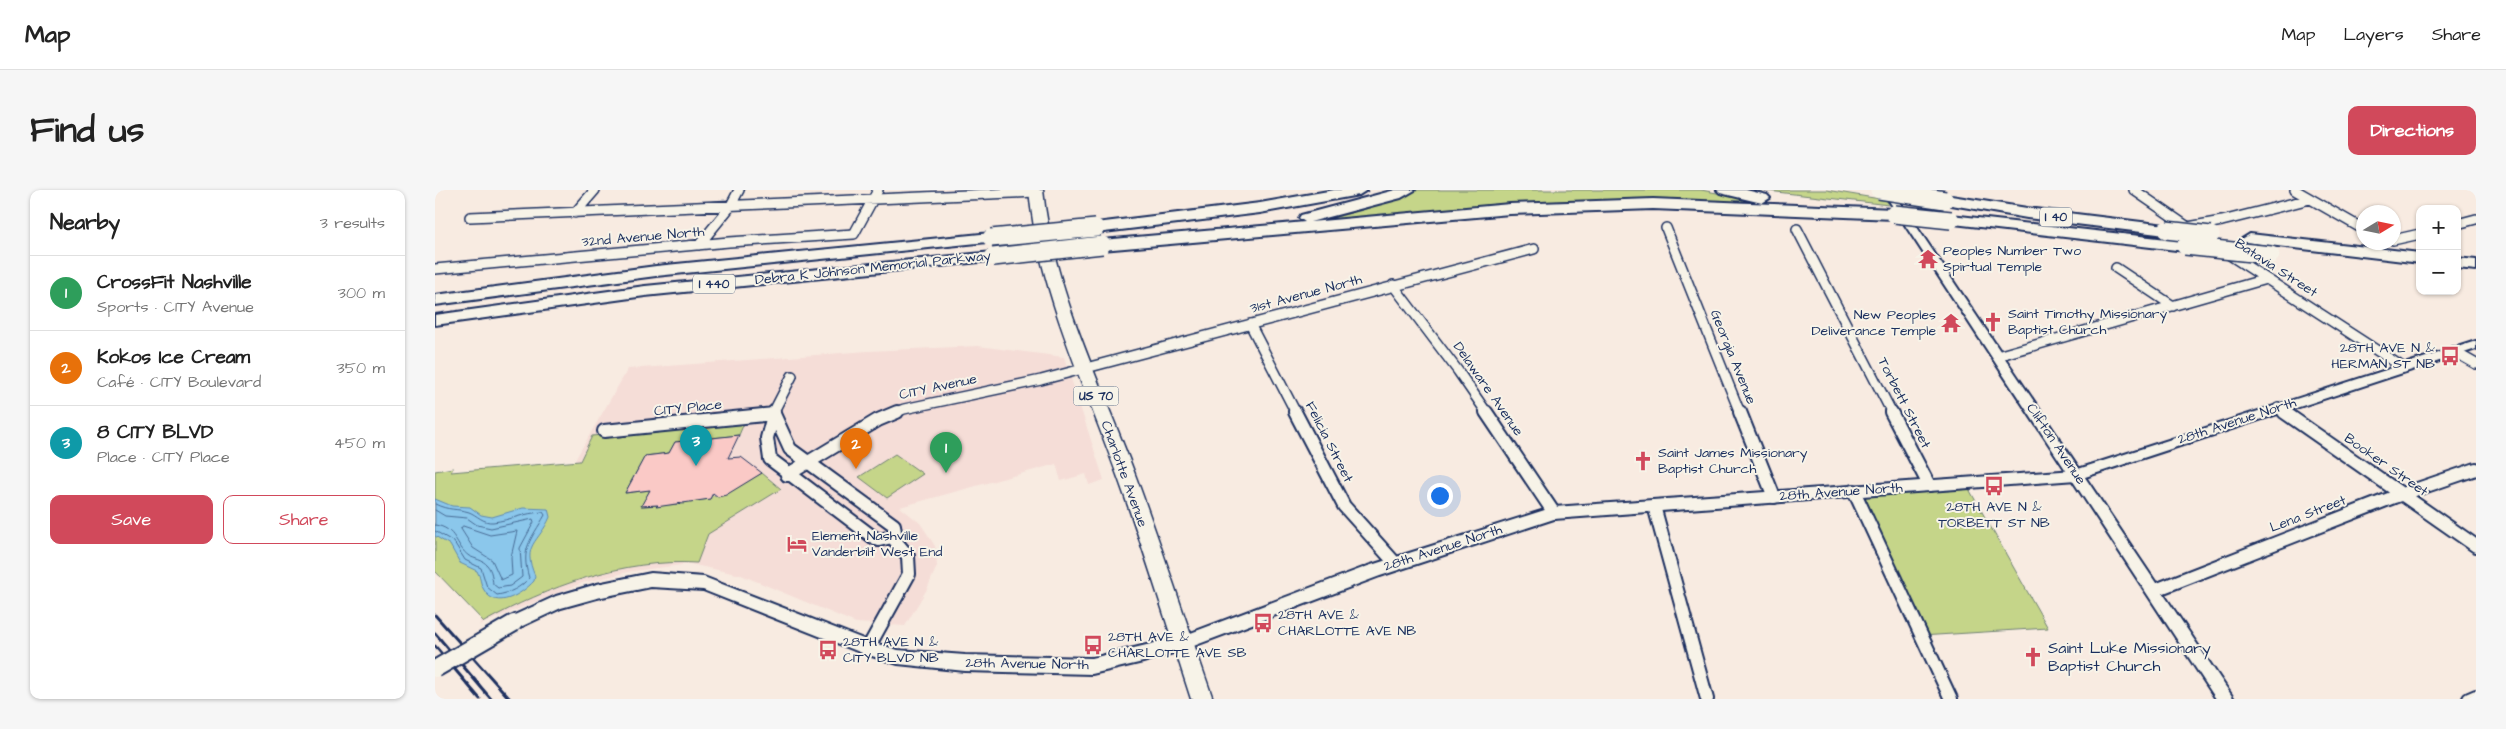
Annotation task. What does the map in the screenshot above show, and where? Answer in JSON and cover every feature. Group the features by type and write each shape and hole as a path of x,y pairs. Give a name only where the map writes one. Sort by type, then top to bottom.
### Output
{"highway":[{"path":"1095,228 1256,201 1301,190"},
{"path":"1095,228 1260,208 1359,190"},
{"path":"1102,245 1295,221 1396,195 1407,190"},
{"name":"I 40","path":"1725,190 1756,197 1894,214 2416,272"},
{"name":"I 40","path":"1879,190 2027,213 2416,258"},
{"path":"1102,245 1509,209 1653,204 1894,214"},
{"name":"Debra K Johnson Memorial Parkway","path":"435,300 656,271 1095,228"},
{"name":"Debra K Johnson Memorial Parkway","path":"435,320 645,291 1102,245"},
{"path":"2461,263 2476,265"},
{"path":"2461,276 2476,278"}],"main road":[{"name":"Charlotte Avenue","path":"1036,191 1049,262 1085,368 1127,477 1202,699"},
{"name":"28th Avenue North","path":"435,668 513,623 556,603 597,591 651,580 704,584 868,648 898,657 965,663 1092,666 1143,656 1183,643 1396,564 1554,513 2076,475 2453,351 2476,346"}],"street":[{"path":"575,213 595,190"},
{"path":"699,245 730,207 739,190"},
{"path":"873,200 878,190"},
{"name":"Clifton Avenue","path":"1887,190 2225,699"},
{"name":"Batavia Street","path":"2134,190 2404,368"},
{"path":"2295,190 2356,225"},
{"path":"470,218 1036,191"},
{"path":"2188,227 2222,221 2310,198"},
{"name":"32nd Avenue North","path":"435,269 699,245 855,234 873,200"},
{"path":"2461,223 2476,219"},
{"name":"Georgia Avenue","path":"1666,228 1773,497"},
{"name":"Torbett Street","path":"1797,229 1929,485"},
{"path":"2401,238 2416,235"},
{"name":"31st Avenue North","path":"1085,368 1534,249"},
{"path":"2116,268 2173,306"},
{"path":"1997,356 2266,278"},
{"name":"Delaware Avenue","path":"1393,285 1458,371 1554,513"},
{"name":"Felicia Street","path":"1250,324 1344,506 1396,564"},
{"path":"2453,351 2476,364"},
{"name":"C1TY Avenue","path":"787,474 896,411 1085,368"},
{"path":"774,414 786,443 807,462 894,525 895,532 892,537 879,540 873,537 772,462 767,451 767,432 774,414 792,376"},
{"name":"Booker Street","path":"2279,408 2476,546"},
{"name":"C1TY Place","path":"604,431 774,414"},
{"name":"Lena Street","path":"2153,590 2402,494 2476,469"},
{"path":"1854,491 1951,699"},
{"path":"1654,506 1707,699"},
{"path":"868,648 907,581 911,570 908,553 892,537"},
{"path":"2469,699 2476,696"}],"shaded area":[{"path":"978,346 1064,357 1104,480 1089,485 1086,474 1061,481 1056,464 900,507 920,523 935,546 937,566 927,589 905,626 856,623 741,575 690,564 632,571 582,583 479,625 628,369 868,351"}],"green space":[{"path":"1418,190 1701,190 1764,202 1764,204 1671,200 1560,201 1320,221 1363,210"},
{"path":"1759,190 1826,190 1886,200 1889,205"},
{"path":"745,421 739,435 675,442 669,453 645,456 625,493 650,490 642,506 684,504 685,502 710,499 712,495 718,497 762,473 781,489 708,534 697,563 641,565 614,570 533,597 484,622 435,571 435,471 453,468 451,472 580,461 592,436"},
{"path":"895,454 923,474 887,498 859,477"},
{"path":"1965,482 2048,628 1921,636 1854,491"}],"water":[{"path":"435,499 452,506 470,507 481,515 492,517 523,508 548,509 550,517 531,550 530,557 535,576 534,581 523,591 509,598 502,600 489,596 483,588 477,571 460,563 450,545 435,536"}],"building":[{"path":"739,435 728,458 741,457 762,473 726,495 718,497 713,493 710,499 656,507 658,505 641,506 650,490 625,493 645,456 669,453 675,442"}],"railway":[{"path":"435,615 510,699"},
{"path":"435,633 491,699"},
{"path":"435,646 480,699"}],"place":[{"name":"Peoples Number Two Spirtual Temple","path":"1928,259"},
{"name":"Saint Timothy Missionary Baptist Church","path":"1993,322"},
{"name":"New Peoples Deliverance Temple","path":"1951,323"},
{"name":"28TH AVE N & HERMAN ST NB","path":"2450,356"},
{"name":"Saint James Missionary Baptist Church","path":"1643,461"},
{"name":"8 C1TY BLVD","path":"696,466"},
{"name":"Kokos Ice Cream","path":"856,469"},
{"name":"CrossFit Nashville","path":"946,473"},
{"name":"28TH AVE N & TORBETT ST NB","path":"1994,486"},
{"name":"Element Nashville Vanderbilt West End","path":"797,544"},
{"name":"28TH AVE & CHARLOTTE AVE NB","path":"1263,623"},
{"name":"28TH AVE & CHARLOTTE AVE SB","path":"1093,645"},
{"name":"28TH AVE N & CITY BLVD NB","path":"828,650"},
{"name":"Saint Luke Missionary Baptist Church","path":"2033,657"}]}
